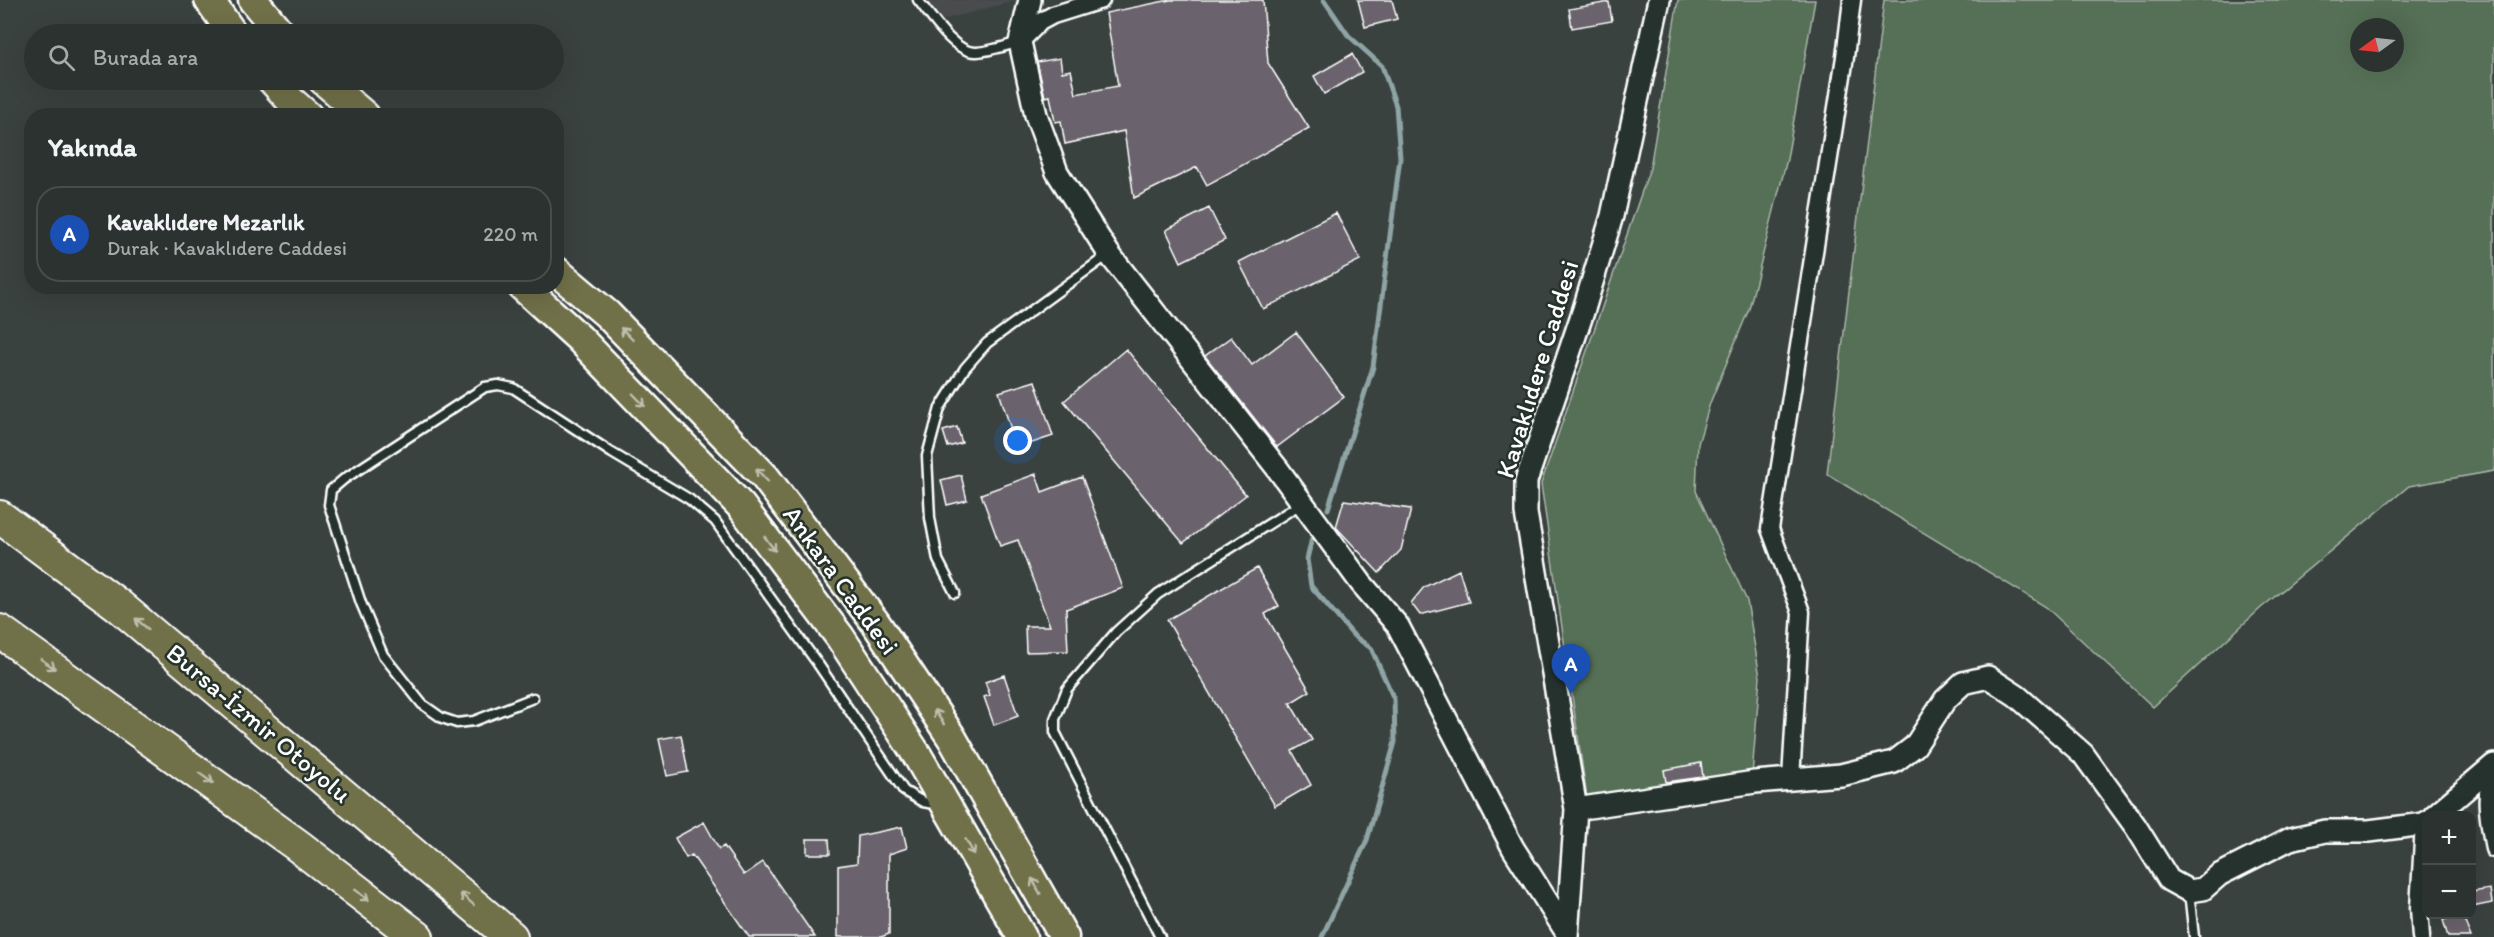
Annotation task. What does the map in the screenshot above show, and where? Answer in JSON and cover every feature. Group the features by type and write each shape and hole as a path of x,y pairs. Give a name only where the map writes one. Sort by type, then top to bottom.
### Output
{"highway":[{"path":"209,0 226,24"},
{"path":"253,0 273,24"},
{"path":"281,90 299,108"},
{"path":"335,90 356,108"},
{"name":"Ankara Caddesi","path":"564,278 607,314 765,477 793,513 875,622 952,738 1064,937"},
{"name":"Ankara Caddesi","path":"531,294 579,338 741,506 840,637 917,756 1022,937"},
{"name":"Bursa-İzmir Otoyolu","path":"0,517 118,604 511,937"},
{"path":"0,631 297,845 417,937"}],"street":[{"path":"1030,0 1020,42 1036,116 1057,172 1109,254 1302,503 1361,583 1398,626 1513,848 1567,935"},
{"path":"1020,42 1040,22 1053,15 1101,0"},
{"name":"Kavaklıdere Caddesi","path":"1567,935 1576,809 1526,513 1526,481 1584,309 1612,216 1659,0"},
{"path":"1791,779 1801,612 1770,529 1845,57 1852,0"},
{"path":"1576,809 1755,782 1841,775 1894,762 1916,746 1945,700 1963,683 1988,677 2017,696 2083,754 2136,827 2169,880 2189,891 2203,889 2219,875 2290,839 2325,831 2369,831 2422,822"},
{"path":"2440,811 2494,765"},
{"path":"2494,771 2487,784 2488,816 2494,849"},
{"path":"2421,937 2418,908 2423,865"}],"lane":[{"path":"918,0 955,44 963,50 975,53 1020,42"},
{"path":"955,592 938,560 930,518 927,456 940,408 965,368 987,343 1109,254"},
{"path":"533,698 474,721 457,723 442,718 422,704 383,655 361,603 329,505 331,490 344,479 485,387 498,385 513,388 612,453 689,499 714,521 818,664 904,791 923,802 947,806"},
{"path":"1160,937 1055,732 1055,719 1067,689 1116,632 1158,594 1302,503"},
{"path":"2189,891 2194,937"}],"shaded area":[{"path":"926,0 1019,0 942,20"}],"green space":[{"path":"1678,0 1815,0 1787,159 1749,309 1710,403 1698,444 1696,491 1747,601 1760,677 1752,775 1588,805 1541,484 1650,168"},
{"path":"1884,0 2494,0 2494,471 2409,486 2261,608 2153,707 2046,607 1827,474"}],"building":[{"path":"1170,0 1263,0 1268,63 1309,128 1207,185 1197,167 1134,198 1124,131 1065,144 1061,121 1055,122 1050,96 1045,97 1037,62 1060,58 1062,72 1071,70 1076,94 1118,86 1106,13"},
{"path":"1358,0 1392,0 1397,19 1365,27"},
{"path":"1609,2 1612,21 1572,28 1569,9"},
{"path":"1352,54 1362,72 1324,94 1314,76"},
{"path":"1209,208 1225,240 1181,262 1166,230"},
{"path":"1336,213 1360,260 1263,309 1239,262"},
{"path":"1296,332 1344,397 1277,447 1205,356 1231,337 1252,365"},
{"path":"1126,349 1246,495 1183,543 1064,401"},
{"path":"1035,381 1053,436 1017,448 999,392"},
{"path":"957,427 962,443 948,447 943,431"},
{"path":"1036,474 1042,492 1082,477 1123,588 1066,609 1068,651 1026,652 1025,626 1050,626 1018,540 1000,546 981,494"},
{"path":"961,475 967,500 947,505 941,480"},
{"path":"1344,500 1411,509 1401,550 1379,573 1336,527"},
{"path":"1257,568 1279,606 1265,614 1310,691 1290,703 1312,740 1292,751 1311,785 1275,806 1167,620"},
{"path":"1459,570 1469,602 1420,615 1411,603 1424,587"},
{"path":"1004,675 1018,716 994,725 984,697 990,695 985,682"},
{"path":"681,735 688,772 667,776 659,739"},
{"path":"1701,763 1703,777 1666,782 1664,770"},
{"path":"704,822 719,849 724,846 744,875 763,862 815,937 749,937 692,855 686,858 675,838"},
{"path":"902,827 907,848 889,854 889,934 881,937 838,937 838,866 857,863 858,836"},
{"path":"807,839 829,839 830,854 807,854"},
{"path":"2490,889 2492,903 2476,906 2476,891"},
{"path":"2464,919 2471,937 2448,937 2443,920"}],"waterway":[{"path":"1324,0 1348,35 1382,66 1396,106 1400,158 1373,367 1328,509"},
{"path":"1313,534 1307,559 1311,586 1354,636 1371,648 1394,699 1395,742 1367,840 1322,937"}],"place":[{"name":"Kavaklıdere Mezarlık","path":"1571,694"}]}
